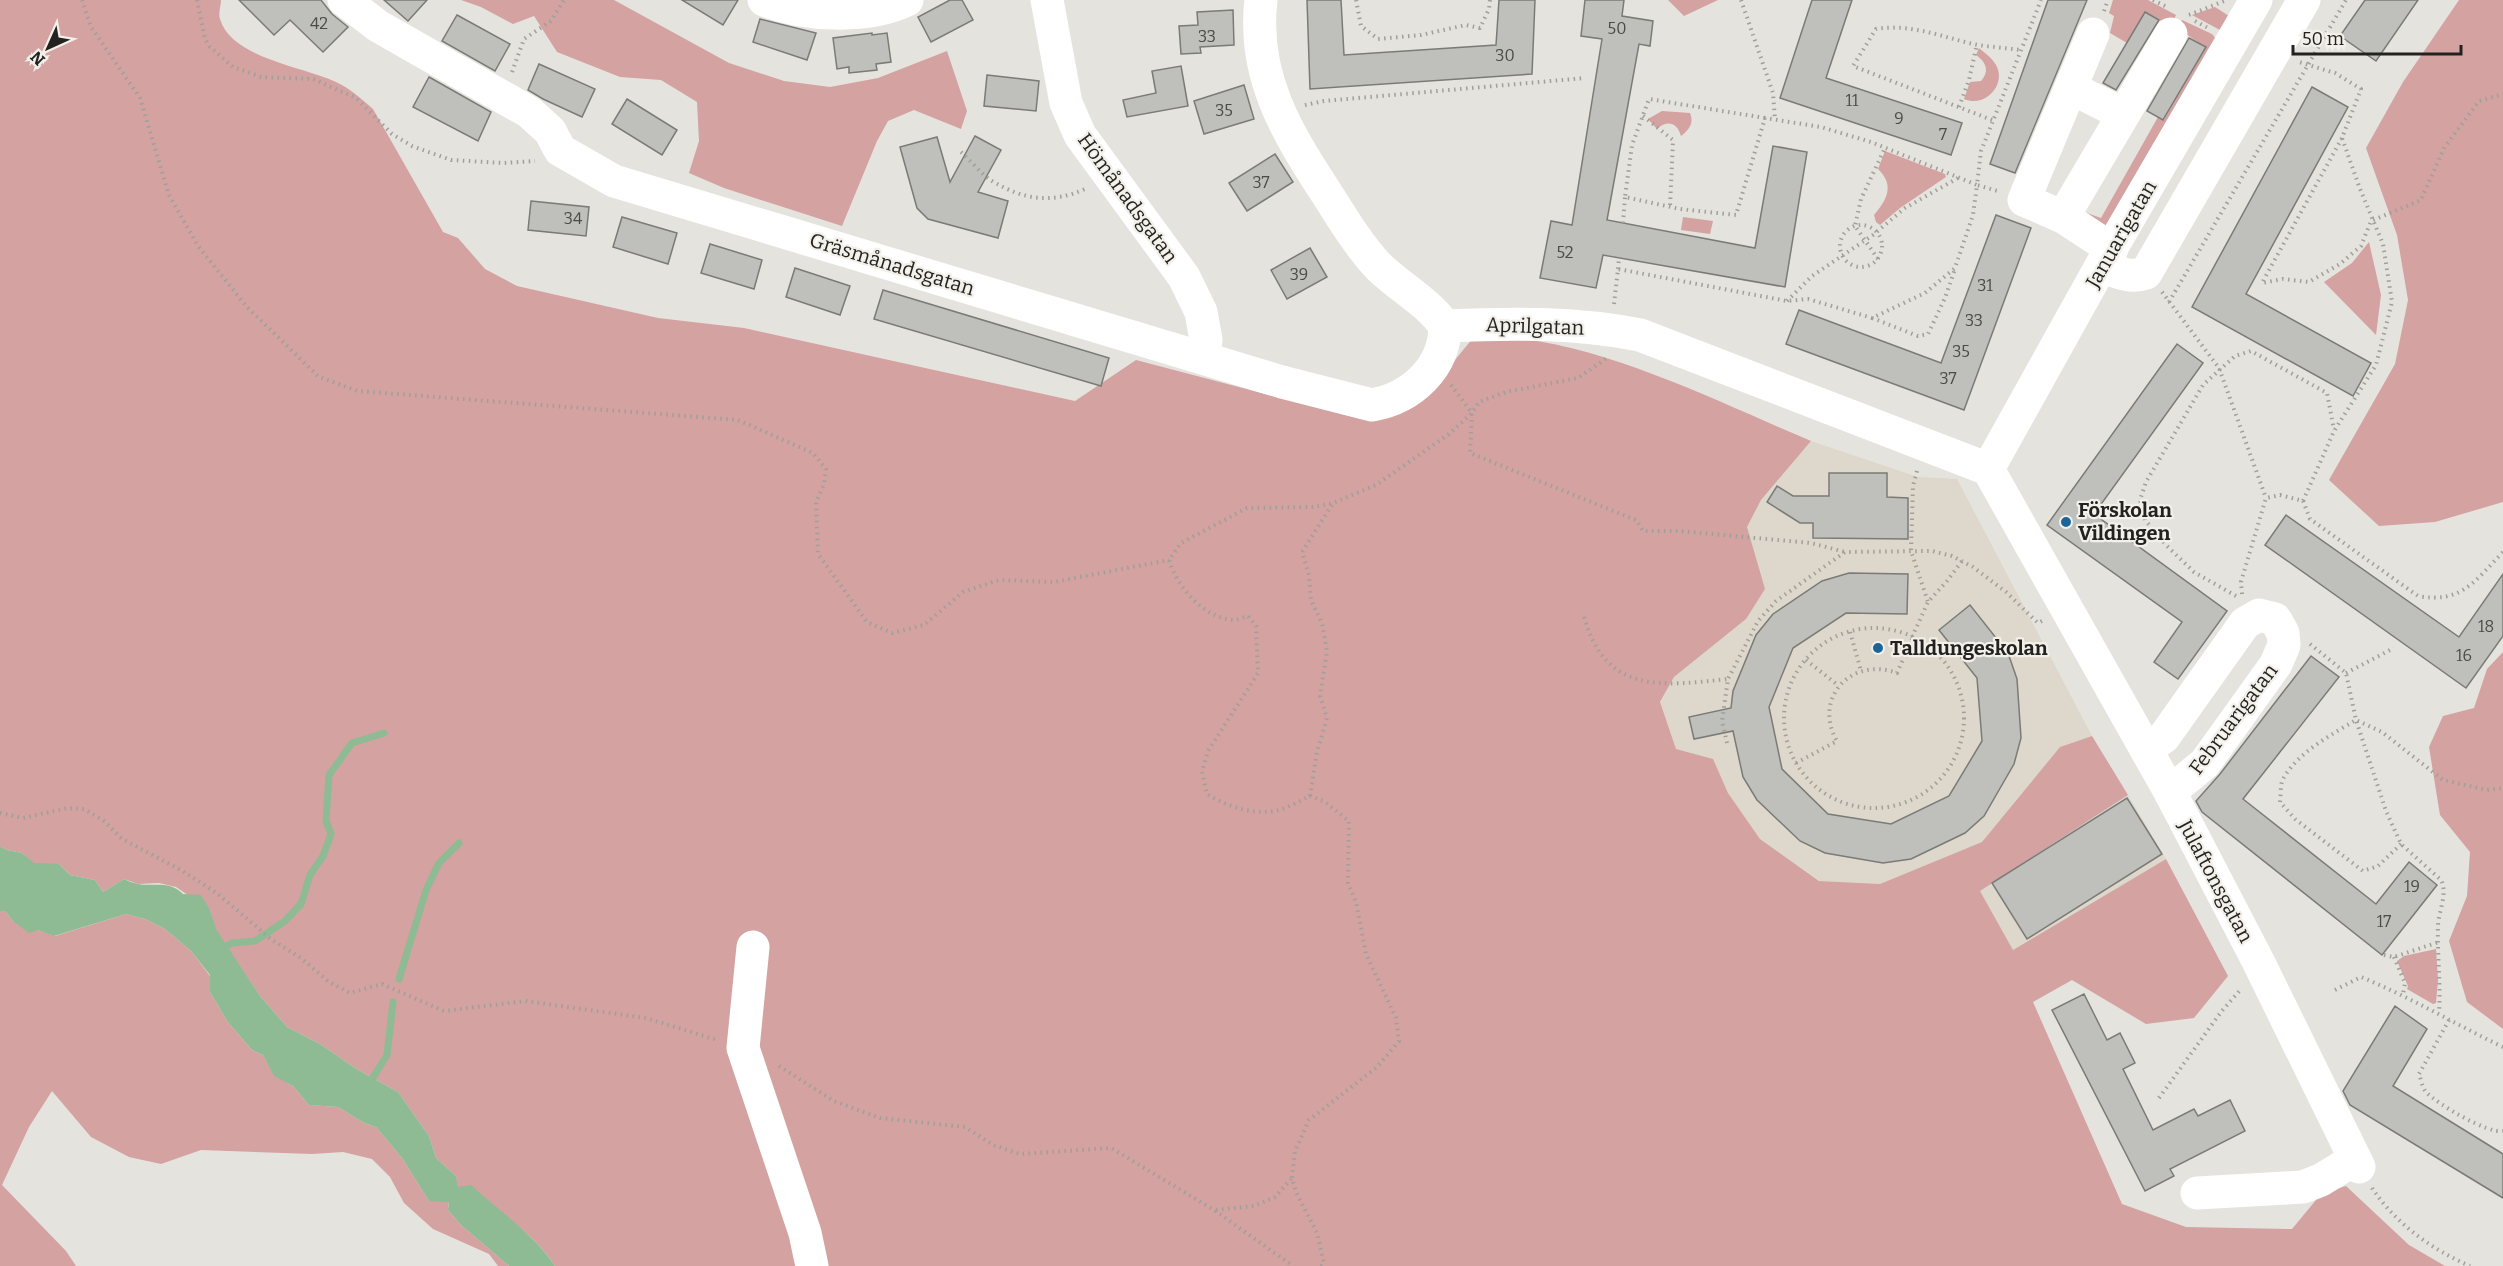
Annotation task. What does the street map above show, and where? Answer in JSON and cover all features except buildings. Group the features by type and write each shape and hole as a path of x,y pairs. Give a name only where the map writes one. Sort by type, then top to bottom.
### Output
{"street":[{"name":"Gräsmånadsgatan","path":"344,0 378,26 501,94 536,118 550,131 560,150 614,181 1282,382 1372,405 1386,402 1419,383 1442,352 1445,326"},
{"path":"764,0 813,14 881,10 907,0"},
{"name":"Hömånadsgatan","path":"1047,0 1066,103 1080,135 1184,277 1201,312 1206,340 1204,358"},
{"path":"1261,0 1263,61 1277,111 1299,151 1346,225 1370,256 1395,283 1436,313 1445,326"},
{"path":"2093,34 2024,200 2063,217 2107,257 2121,274 2137,276 2146,273 2304,0"},
{"name":"Januarigatan","path":"1988,469 2107,257 2239,8"},
{"path":"2063,217 2177,18"},
{"path":"2071,88 2123,114"},
{"name":"Aprilgatan","path":"1445,326 1542,323 1618,330 1640,335 1988,469"},
{"name":"Julaftonsgatan","path":"1988,469 2170,792 2263,971 2357,1163"},
{"name":"Februarigatan","path":"2147,749 2164,737 2245,623 2259,615 2275,619 2283,633 2284,645 2277,664 2205,763 2170,792"},
{"path":"753,947 743,1048 805,1233 812,1266"},
{"path":"2197,1193 2303,1187 2357,1163"}],"path":[{"path":"82,0 91,27 140,98 169,195 198,246 247,307 319,377 358,391 422,394 738,420 813,453 826,469 824,484 816,502 818,554 867,622 892,633 924,625 963,592 999,579 1054,582 1169,560 1181,543 1247,508 1297,505 1314,507 1333,503 1376,485 1449,434 1472,413 1479,402 1506,392 1578,378 1601,363 1617,348 1619,258"},
{"path":"197,0 205,39 210,47 233,67 261,78 313,79 356,98 392,134 412,146 450,160 469,162 537,161 560,150"},
{"path":"501,94 515,67 524,39 551,21 564,0"},
{"path":"1356,0 1361,26 1378,39 1421,35 1466,25 1480,28 1489,9 1490,0"},
{"path":"1741,0 1773,93 1775,120"},
{"path":"1618,269 1787,301 1808,299 1872,318 1918,336 1928,334 1945,298 1973,215 1981,151 2041,0"},
{"path":"2153,0 2177,18 2222,35 2239,8"},
{"path":"2169,302 2346,0"},
{"path":"2177,18 2239,8"},
{"path":"1992,120 1853,66 1876,29 1891,27 1934,32 1977,44 2020,50"},
{"path":"1959,107 1969,80 1977,44"},
{"path":"2276,49 2308,66 2335,73 2361,89 2342,138 2262,283 2283,279 2309,282 2340,264 2361,246 2372,221 2421,200 2444,148 2479,101 2503,94"},
{"path":"1277,111 1324,101 1585,78"},
{"path":"1623,223 1632,145 1649,99 1821,127 1885,148 1958,178 2024,200"},
{"path":"1643,116 1672,140 1670,207"},
{"path":"1625,197 1670,207 1736,215 1765,118"},
{"path":"2342,138 2382,244 2392,302 2376,364 2334,431 2303,501 2310,519 2418,596 2436,600 2458,595 2503,552"},
{"path":"1878,259 1855,226 1861,199 1885,148"},
{"path":"961,152 991,180 1042,200 1065,198 1091,186 1108,173"},
{"path":"1787,301 1812,276 1865,240 1905,208 1958,178"},
{"path":"1865,225 1877,231 1882,248 1878,259 1868,266 1851,264 1842,255 1840,242 1843,236 1855,226 1865,225"},
{"path":"1872,318 1925,293 1955,268"},
{"path":"2146,273 2219,368 2266,498 2241,582 2243,603"},
{"path":"2238,598 2194,572 2167,546 2145,520 2140,500 2146,482 2203,386 2219,368 2235,356 2251,351 2327,393 2334,431"},
{"path":"1472,413 1470,453 1636,520 1643,531 1679,531 1811,543 1845,552 1932,551 1962,561 2006,592 2038,623 2067,608"},
{"path":"1919,467 1913,486 1911,551 1928,602"},
{"path":"2266,498 2280,495 2303,501"},
{"path":"1310,796 1317,752 1327,718 1320,696 1327,651 1322,623 1311,600 1309,575 1302,552 1333,503"},
{"path":"1727,743 1722,722 1728,679 1749,634 1766,611 1845,552"},
{"path":"1169,560 1173,574 1196,601 1214,614 1234,620 1248,616 1256,626 1258,673 1208,751 1202,772 1207,794 1223,804 1256,812 1279,810 1310,796 1325,802 1349,821 1348,883 1356,902 1366,954 1396,1018 1399,1041 1377,1066 1309,1120 1295,1151 1292,1178 1296,1192 1317,1233 1324,1263 1321,1266"},
{"path":"1796,763 1837,741 1832,731 1829,715 1832,698 1839,686 1849,677 1861,671 1881,669 1897,674 1928,602 1962,561"},
{"path":"1584,617 1590,639 1598,652 1608,664 1626,676 1666,684 1728,679"},
{"path":"1878,628 1912,637 1929,647 1944,662 1955,680 1962,699 1964,720 1961,741 1954,760 1942,778 1927,791 1902,804 1881,808 1860,807 1822,792 1796,763 1786,734 1785,706 1793,680 1806,660 1825,643 1850,632 1878,628"},
{"path":"1850,632 1861,671"},
{"path":"2303,639 2346,673 2356,720 2386,811 2401,844 2445,886 2438,925 2441,983 2439,1013"},
{"path":"2346,673 2394,648"},
{"path":"1806,660 1839,686"},
{"path":"2356,720 2382,732 2443,780 2487,790 2503,788"},
{"path":"2356,720 2326,738 2302,757 2282,780 2280,802 2295,819 2363,871 2378,866 2401,844"},
{"path":"0,813 23,818 68,808 84,809 103,820 122,838 181,870 218,894 272,940 302,958 329,982 350,993 382,984 444,1011 525,1001 646,1018 743,1048 770,1060 834,1101 880,1118 965,1127 993,1145 1020,1154 1112,1148 1214,1210 1293,1266"},
{"path":"2384,955 2394,957 2439,942"},
{"path":"2394,957 2405,983 2403,994"},
{"path":"2159,1098 2222,1012 2248,981 2263,971"},
{"path":"2335,990 2361,977 2403,994 2503,1047"},
{"path":"2449,1020 2419,1074 2425,1091 2447,1107 2476,1123 2497,1132 2503,1131"},
{"path":"2357,1163 2379,1198 2417,1237 2443,1254 2470,1266"},
{"path":"1214,1210 1254,1206 1264,1202 1275,1197 1292,1178"}],"shaded area":[{"path":"0,0 221,0 220,19 227,32 238,43 270,60 336,82 373,109 443,232 458,238 485,269 517,286 658,318 744,328 1075,401 1136,360 1361,419 1383,418 1436,383 1473,338 1513,338 1556,345 1600,356 1645,371 1811,441 1761,500 1747,527 1765,589 1746,619 1674,677 1660,702 1676,749 1713,759 1728,793 1760,839 1819,881 1880,884 1982,842 2060,747 2092,736 2128,795 1980,891 2013,950 2166,859 2228,976 2194,1018 2146,1024 2072,980 2033,1002 2122,1204 2186,1227 2292,1229 2321,1194 2346,1186 2409,1245 2445,1266 555,1266 523,1230 485,1203 457,1188 456,1176 436,1158 429,1136 398,1092 358,1070 320,1044 287,1027 260,996 215,929 210,910 176,887 159,883 138,884 124,879 103,892 95,880 70,875 59,864 34,864 22,853 0,846"},
{"path":"461,0 614,0 729,63 784,81 830,87 878,78 947,51 967,111 961,129 914,110 888,121 877,141 842,226 724,188 689,173 699,141 697,102 661,80 620,77 557,52 534,16 513,24 481,7"},
{"path":"1668,0 1718,0 1684,16"},
{"path":"2113,0 2148,0 2176,15 2171,26 2145,12 2127,43 2110,33 2114,16 2109,13"},
{"path":"2459,0 2503,0 2503,502 2435,522 2379,526 2329,480 2395,364 2408,300 2397,235 2366,148 2403,82"},
{"path":"2215,7 2229,16 2220,30 2192,15"},
{"path":"2182,20 2212,34 2216,39 2108,228 2084,212 2101,218 2158,117 2164,120 2206,48 2179,29"},
{"path":"1979,48 1996,65 1999,80 1992,93 1972,101 1964,99 1970,82 1981,81 1986,70 1976,55"},
{"path":"1662,111 1690,113 1692,120 1689,128 1681,136 1677,128 1671,124 1664,124 1657,129 1648,119"},
{"path":"1885,151 1945,174 1946,177 1900,208 1880,225 1876,222 1874,215 1885,198 1888,187 1878,169"},
{"path":"1683,217 1713,221 1710,234 1681,230"},
{"path":"2369,242 2381,295 2376,335 2324,282 2352,263"},
{"name":"Talldungeskolan","path":"1811,441 1918,477 1957,479 2092,736 2060,747 1982,842 1880,884 1820,881 1760,839 1728,793 1713,760 1676,749 1660,703 1674,677 1746,619 1754,552 1747,527 1761,500"},
{"path":"2503,652 2503,1029 2467,1002 2449,941 2467,896 2470,852 2440,815 2429,747 2443,716 2474,708 2487,669"},
{"path":"2128,795 2166,859 2013,950 1980,891"},
{"path":"0,846 22,853 34,863 59,864 70,875 95,880 103,892 124,879 138,884 167,885 183,894 201,895 210,910 216,929 260,996 287,1027 320,1044 358,1070 398,1092 429,1136 436,1158 456,1176 458,1187 471,1185 537,1243 555,1266 509,1266 461,1225 448,1210 449,1202 429,1201 402,1158 376,1127 364,1123 338,1107 309,1105 293,1086 274,1076 263,1055 252,1050 227,1021 210,992 210,975 191,951 165,929 145,919 126,914 54,936 38,930 29,933 13,921 5,911 0,911"},
{"path":"0,911 5,911 13,921 55,936 126,914 145,919 165,929 191,951 210,976 210,992 227,1021 252,1050 263,1055 274,1075 293,1086 309,1105 338,1107 364,1123 376,1127 402,1158 429,1201 449,1201 448,1210 461,1225 509,1266 498,1266 489,1254 433,1229 404,1203 390,1177 372,1159 343,1152 312,1154 201,1150 161,1164 129,1157 91,1137 52,1091 29,1127 2,1185 66,1251 76,1266 0,1266"},
{"path":"2436,949 2438,980 2436,1003 2433,1004 2407,989 2408,986 2397,961 2404,956"}],"waterway":[{"path":"220,950 232,943 255,941 285,921 301,904 310,875 323,856 331,834 326,821 329,775 352,743 384,733"},
{"path":"399,979 426,890 439,863 459,843"},
{"path":"369,1084 387,1055 393,1002"}],"place":[{"name":"Förskolan Vildingen","path":"2066,522"},
{"name":"Talldungeskolan","path":"1878,648"}]}
